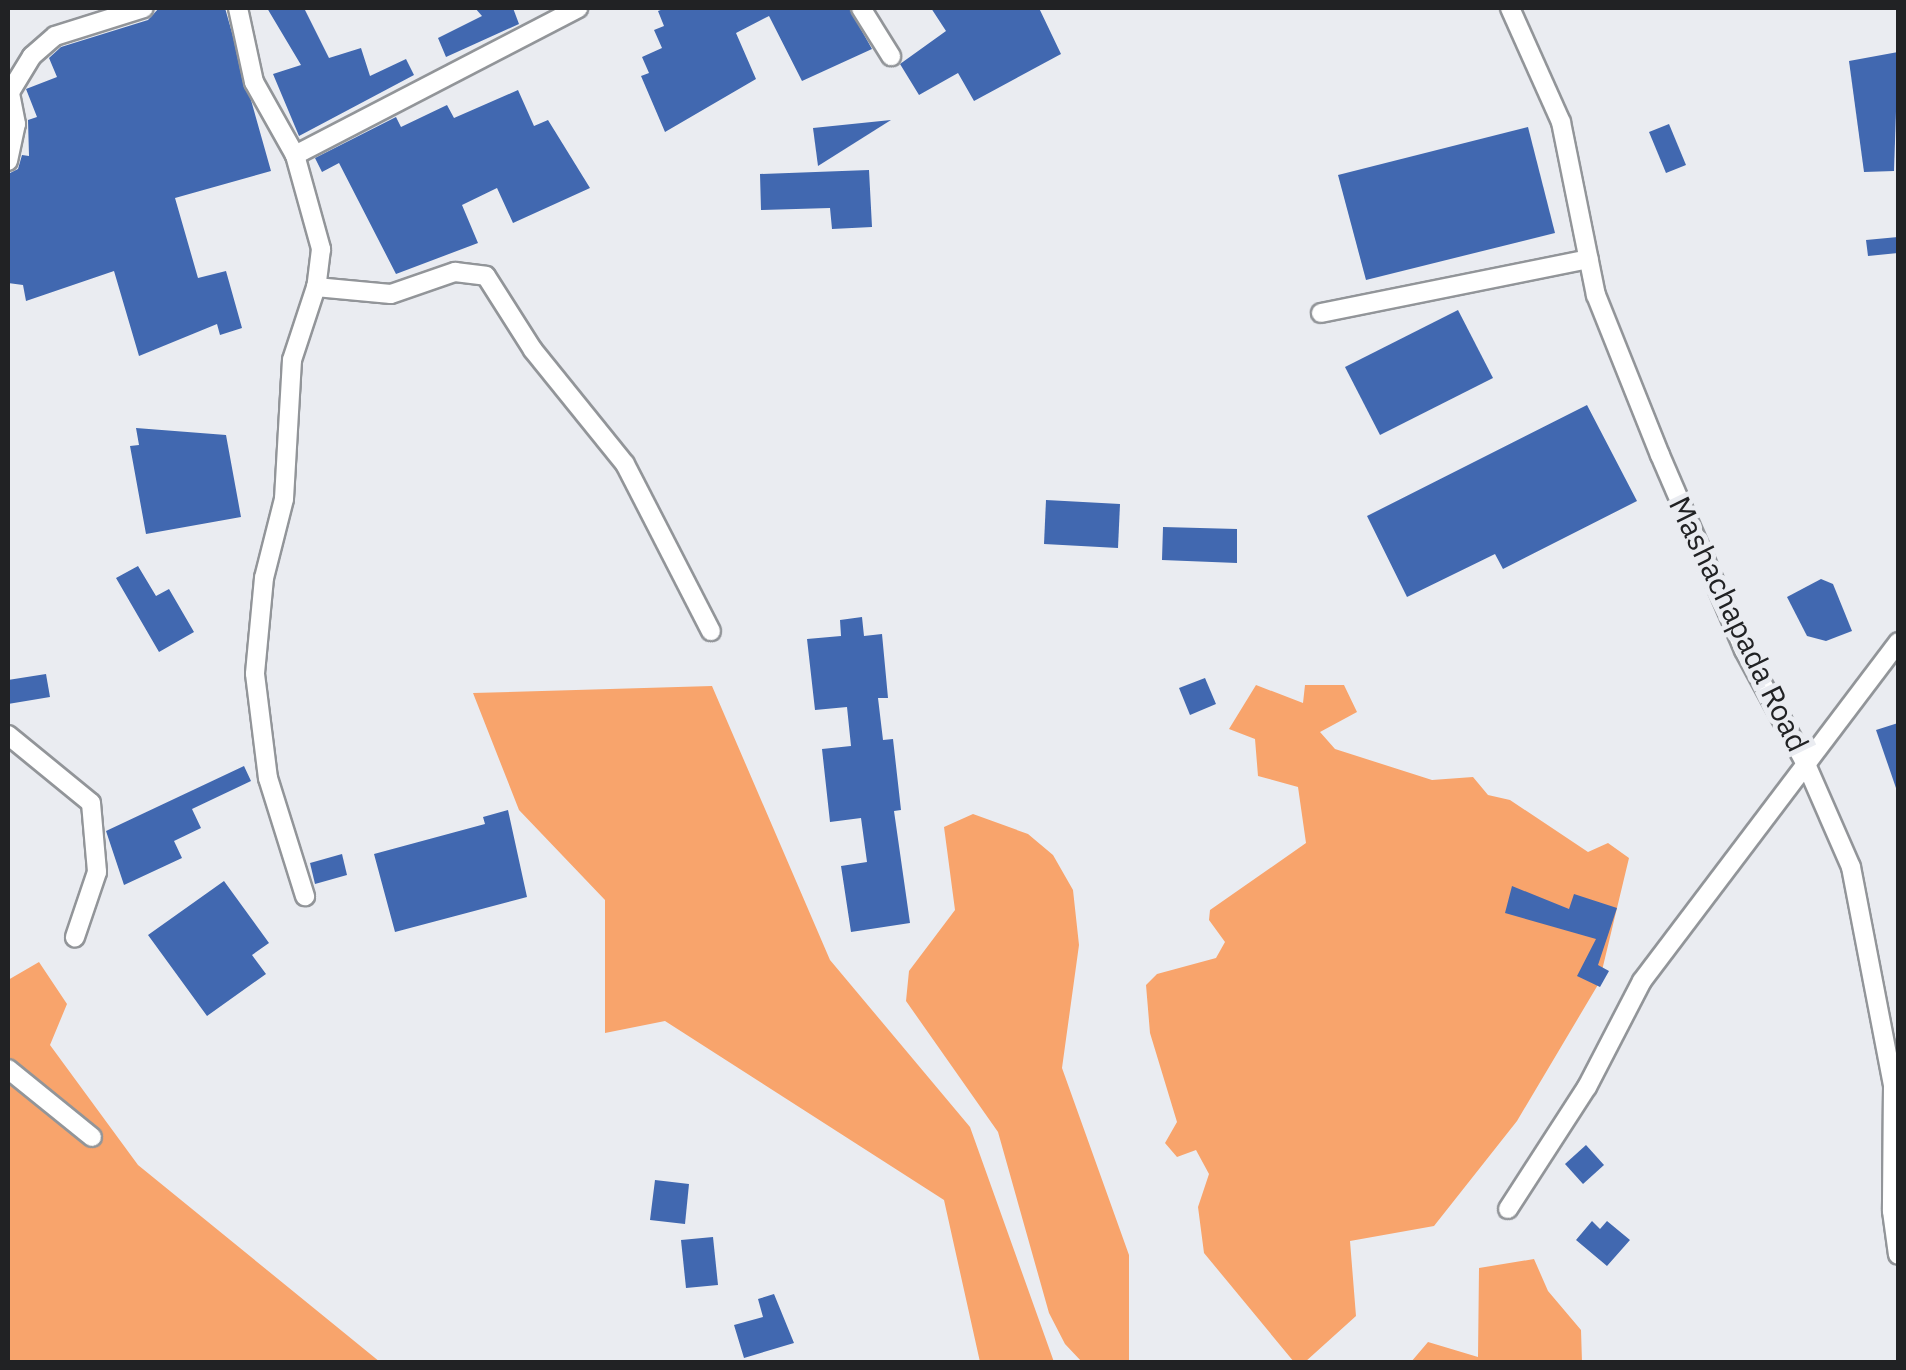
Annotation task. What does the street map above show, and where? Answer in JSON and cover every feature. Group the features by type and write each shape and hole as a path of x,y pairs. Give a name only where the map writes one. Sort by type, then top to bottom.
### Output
{"street":[{"path":"8,162 10,92 32,56 55,36 144,8"},
{"path":"238,8 254,82 295,156 319,228 316,287 292,360 284,499 264,578 255,674 268,778 304,896"},
{"path":"295,156 578,8"},
{"path":"860,8 891,56"},
{"name":"Mashachapada Road","path":"1510,8 1561,122 1596,295 1685,518 1744,650 1806,764 1852,867 1865,918 1893,1086 1892,1211 1898,1255"},
{"path":"1320,314 1589,259"},
{"path":"316,287 391,294 456,272 486,276 533,350 625,464 711,631"},
{"path":"1508,1209 1587,1087 1642,981 1898,642"},
{"path":"8,735 91,802 96,872 75,937"},
{"path":"8,1070 92,1138"}],"shaded area":[{"path":"1256,685 1303,703 1305,685 1344,685 1357,712 1320,732 1335,749 1432,780 1473,777 1488,795 1510,800 1588,852 1608,843 1629,858 1599,983 1517,1121 1434,1226 1350,1241 1356,1316 1305,1362 1294,1362 1204,1253 1198,1207 1209,1174 1196,1150 1177,1157 1165,1143 1177,1122 1150,1033 1146,985 1157,974 1216,958 1225,942 1209,920 1210,910 1306,843 1298,787 1258,776 1255,739 1229,729"},
{"path":"712,686 830,960 970,1127 1054,1362 980,1362 944,1200 665,1021 605,1033 605,900 519,810 473,693"},
{"path":"973,814 1028,834 1053,855 1073,890 1079,945 1062,1068 1129,1255 1129,1362 1082,1362 1065,1344 1049,1313 998,1132 906,1001 909,971 955,910 944,827"},
{"path":"39,962 67,1004 50,1045 138,1165 380,1362 8,1362 8,980"},
{"path":"1534,1259 1548,1291 1581,1330 1582,1362 1411,1362 1428,1342 1478,1357 1479,1268"}],"building":[{"path":"159,8 225,8 271,171 175,198 198,278 226,271 242,328 220,335 217,324 139,356 114,271 26,301 23,285 8,283 8,174 18,169 22,155 29,156 28,120 37,117 26,89 57,77 49,58 61,47 148,20"},
{"path":"267,8 304,8 329,58 361,48 370,76 406,59 414,75 299,136 273,74 301,65"},
{"path":"475,8 513,8 519,24 446,57 438,38 482,16"},
{"path":"849,8 872,49 802,81 769,16 736,33 756,79 665,132 641,76 649,73 642,57 662,48 654,30 664,26 658,11"},
{"path":"931,8 1039,8 1061,54 974,101 958,73 919,95 900,64 946,31"},
{"path":"1898,52 1894,171 1864,172 1849,61"},
{"path":"518,90 534,126 548,120 590,188 513,223 497,188 462,205 478,243 396,274 339,163 322,172 315,158 396,117 401,127 447,105 454,118"},
{"path":"891,120 818,166 813,128"},
{"path":"1669,124 1686,165 1666,173 1649,132"},
{"path":"1528,127 1555,233 1366,280 1338,175"},
{"path":"869,170 872,227 832,229 830,208 761,210 760,174"},
{"path":"1898,237 1898,253 1868,256 1866,240"},
{"path":"1458,310 1493,378 1380,435 1345,367"},
{"path":"1587,405 1637,501 1503,569 1495,554 1407,597 1367,516"},
{"path":"136,428 226,435 241,517 146,534 130,446 139,445"},
{"path":"1046,500 1120,504 1118,548 1044,544"},
{"path":"1163,527 1237,529 1237,563 1162,560"},
{"path":"138,566 156,596 169,589 194,632 159,652 116,578"},
{"path":"1821,579 1833,584 1852,631 1826,641 1807,636 1787,597"},
{"path":"862,617 864,636 882,634 888,698 878,698 883,740 893,739 901,810 894,811 910,923 851,932 841,866 867,862 861,818 830,822 822,749 851,746 847,707 815,710 807,639 841,636 840,620"},
{"path":"46,674 50,697 8,704 8,680"},
{"path":"1205,678 1216,704 1190,715 1179,688"},
{"path":"1898,723 1898,788 1896,788 1876,730"},
{"path":"244,766 251,781 192,809 201,828 174,841 182,858 124,885 106,831"},
{"path":"508,810 527,897 395,932 374,854 485,824 483,817"},
{"path":"342,854 347,875 315,884 310,863"},
{"path":"224,881 269,943 252,955 266,974 207,1016 148,935"},
{"path":"1512,886 1569,909 1574,894 1617,908 1598,965 1609,971 1600,987 1577,976 1596,939 1505,913"},
{"path":"1586,1145 1604,1165 1583,1184 1565,1164"},
{"path":"655,1180 689,1184 685,1224 650,1220"},
{"path":"1592,1221 1600,1229 1607,1221 1630,1240 1607,1266 1576,1240"},
{"path":"713,1237 718,1285 686,1288 681,1240"},
{"path":"774,1294 794,1343 744,1358 734,1325 763,1317 758,1299"}]}
